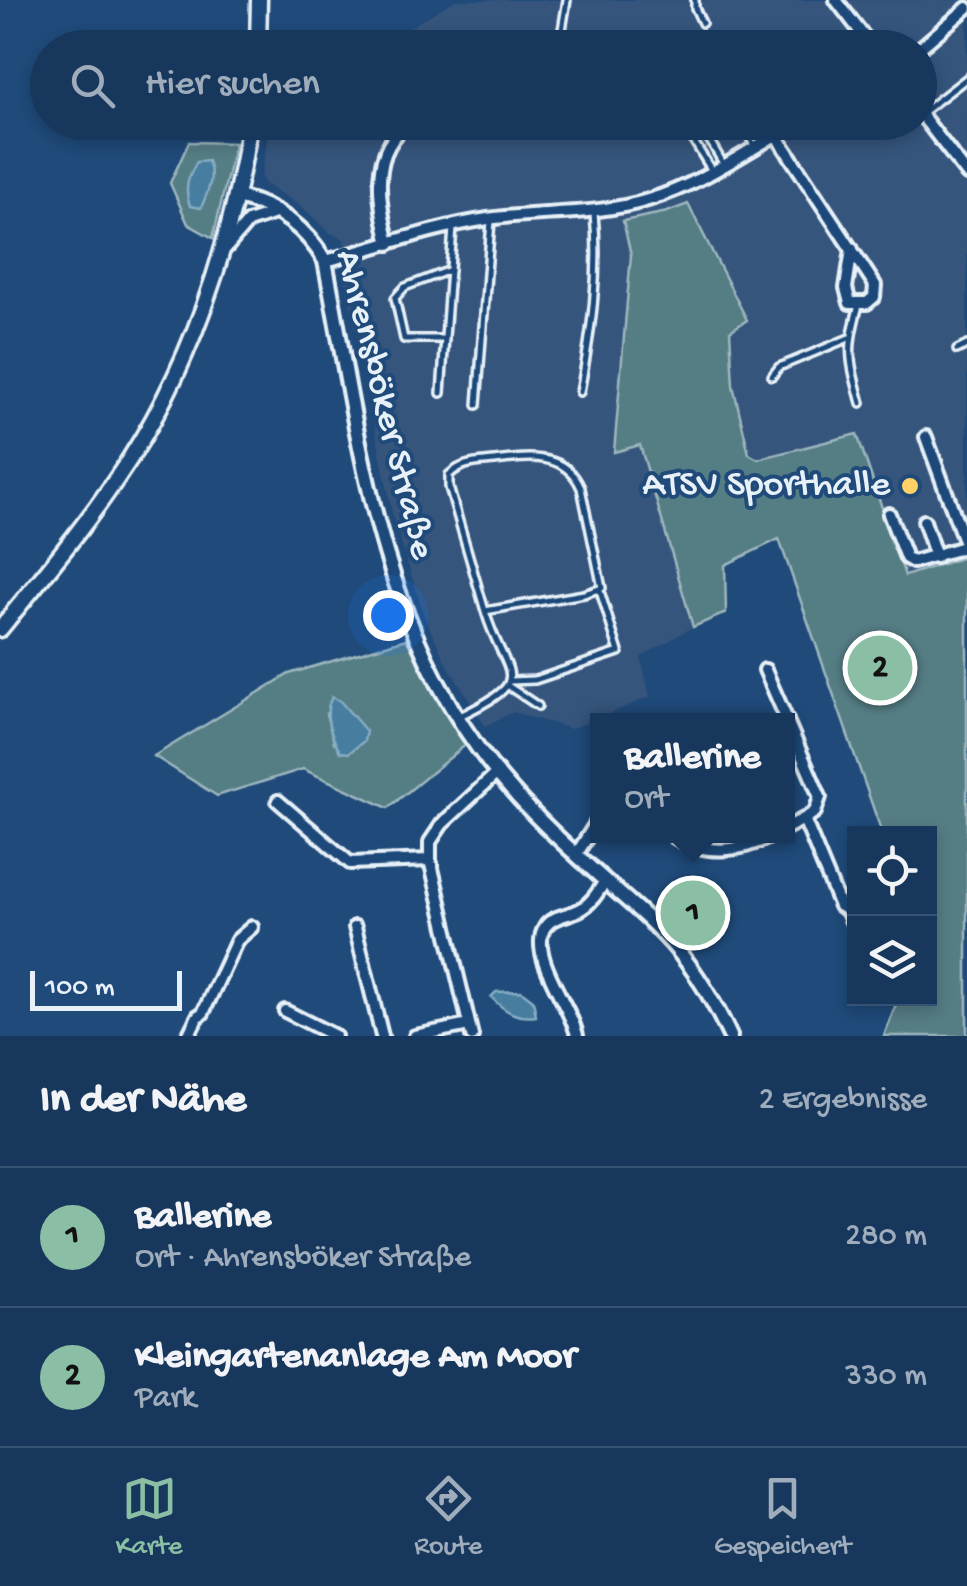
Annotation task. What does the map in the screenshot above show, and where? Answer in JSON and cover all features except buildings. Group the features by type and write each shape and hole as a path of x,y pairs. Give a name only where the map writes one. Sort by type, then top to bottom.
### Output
{"main road":[{"path":"258,30 259,0"},
{"path":"0,629 116,480 174,376 220,257 247,140"}],"street":[{"path":"836,0 859,30"},
{"path":"937,34 967,8"},
{"path":"937,136 967,174"},
{"path":"389,244 380,205 384,152 391,140"},
{"path":"325,261 453,225 646,201 712,172 767,140"},
{"path":"779,140 852,249 875,285 874,297 858,305 850,303 846,288 852,249"},
{"name":"Ahrensböker Straße","path":"236,198 278,212 309,238 325,261 359,445 387,560 430,668 478,748 530,810 679,951 704,986 730,1036"},
{"path":"220,257 248,222 278,212"},
{"path":"890,514 906,558 913,562 967,546 926,436"},
{"path":"924,521 936,557"},
{"path":"765,670 784,713"},
{"path":"795,738 820,797 815,812 795,823"},
{"path":"415,1036 470,1030 430,860 430,842 442,824 498,772"},
{"path":"278,801 350,863 430,860"},
{"path":"804,818 840,906 850,916"},
{"path":"576,855 590,833"},
{"path":"688,843 711,850 753,843"},
{"path":"577,1036 570,1012 554,992 542,932 549,922 585,906 606,881"},
{"path":"188,1036 198,1016 204,1013 237,940 252,927"},
{"path":"356,927 382,1036"},
{"path":"285,1011 335,1036"}],"lane":[{"path":"561,30 567,0"},
{"path":"695,0 702,23"},
{"path":"937,101 967,78"},
{"path":"693,140 712,172"},
{"path":"709,140 724,165"},
{"path":"750,140 754,147"},
{"path":"580,392 597,278 593,210"},
{"path":"477,405 492,218"},
{"path":"441,393 453,225"},
{"path":"444,339 404,339 396,298 405,287 450,270"},
{"path":"858,305 848,356 861,403"},
{"path":"772,376 778,368 849,338"},
{"path":"956,350 967,345"},
{"path":"459,716 498,698 509,683 536,680 619,652 600,590 603,583 576,476 554,461 535,456 464,464 449,475 449,487 509,683 538,706"},
{"path":"485,611 600,590"}],"shaded area":[{"path":"455,0 967,0 967,556 905,577 857,435 758,459 749,454 733,385 730,330 747,319 688,204 624,221 631,255 615,452 640,444 693,627 641,657 650,697 610,713 590,713 590,721 571,729 513,712 485,726 445,661 424,616 393,517 344,272 344,239 330,233 302,207 265,184 261,177 267,140 937,140 937,30 405,30"},
{"path":"208,161 211,179 206,196 201,208 190,206 187,189 191,173 197,162"},
{"path":"332,697 366,731 364,741 349,753 340,752 331,732 328,710"},
{"path":"521,991 533,1000 536,1016 511,1013 491,997 496,992"}],"green space":[{"path":"189,142 235,143 213,238 188,224 170,183"},
{"path":"688,204 747,320 730,331 733,385 749,454 758,459 857,434 905,576 967,556 967,1036 884,1036 895,1006 937,1006 937,826 880,826 779,539 725,565 726,613 693,627 640,445 614,452 631,255 623,221"},
{"path":"406,639 468,743 388,808 303,769 217,796 154,756 289,674","holes":["340,701 354,716 334,742 326,714"]}],"place":[{"name":"ATSV Sporthalle","path":"910,486"},
{"name":"Kleingartenanlage Am Moor","path":"880,668"},
{"name":"Ballerine","path":"693,913"}]}
